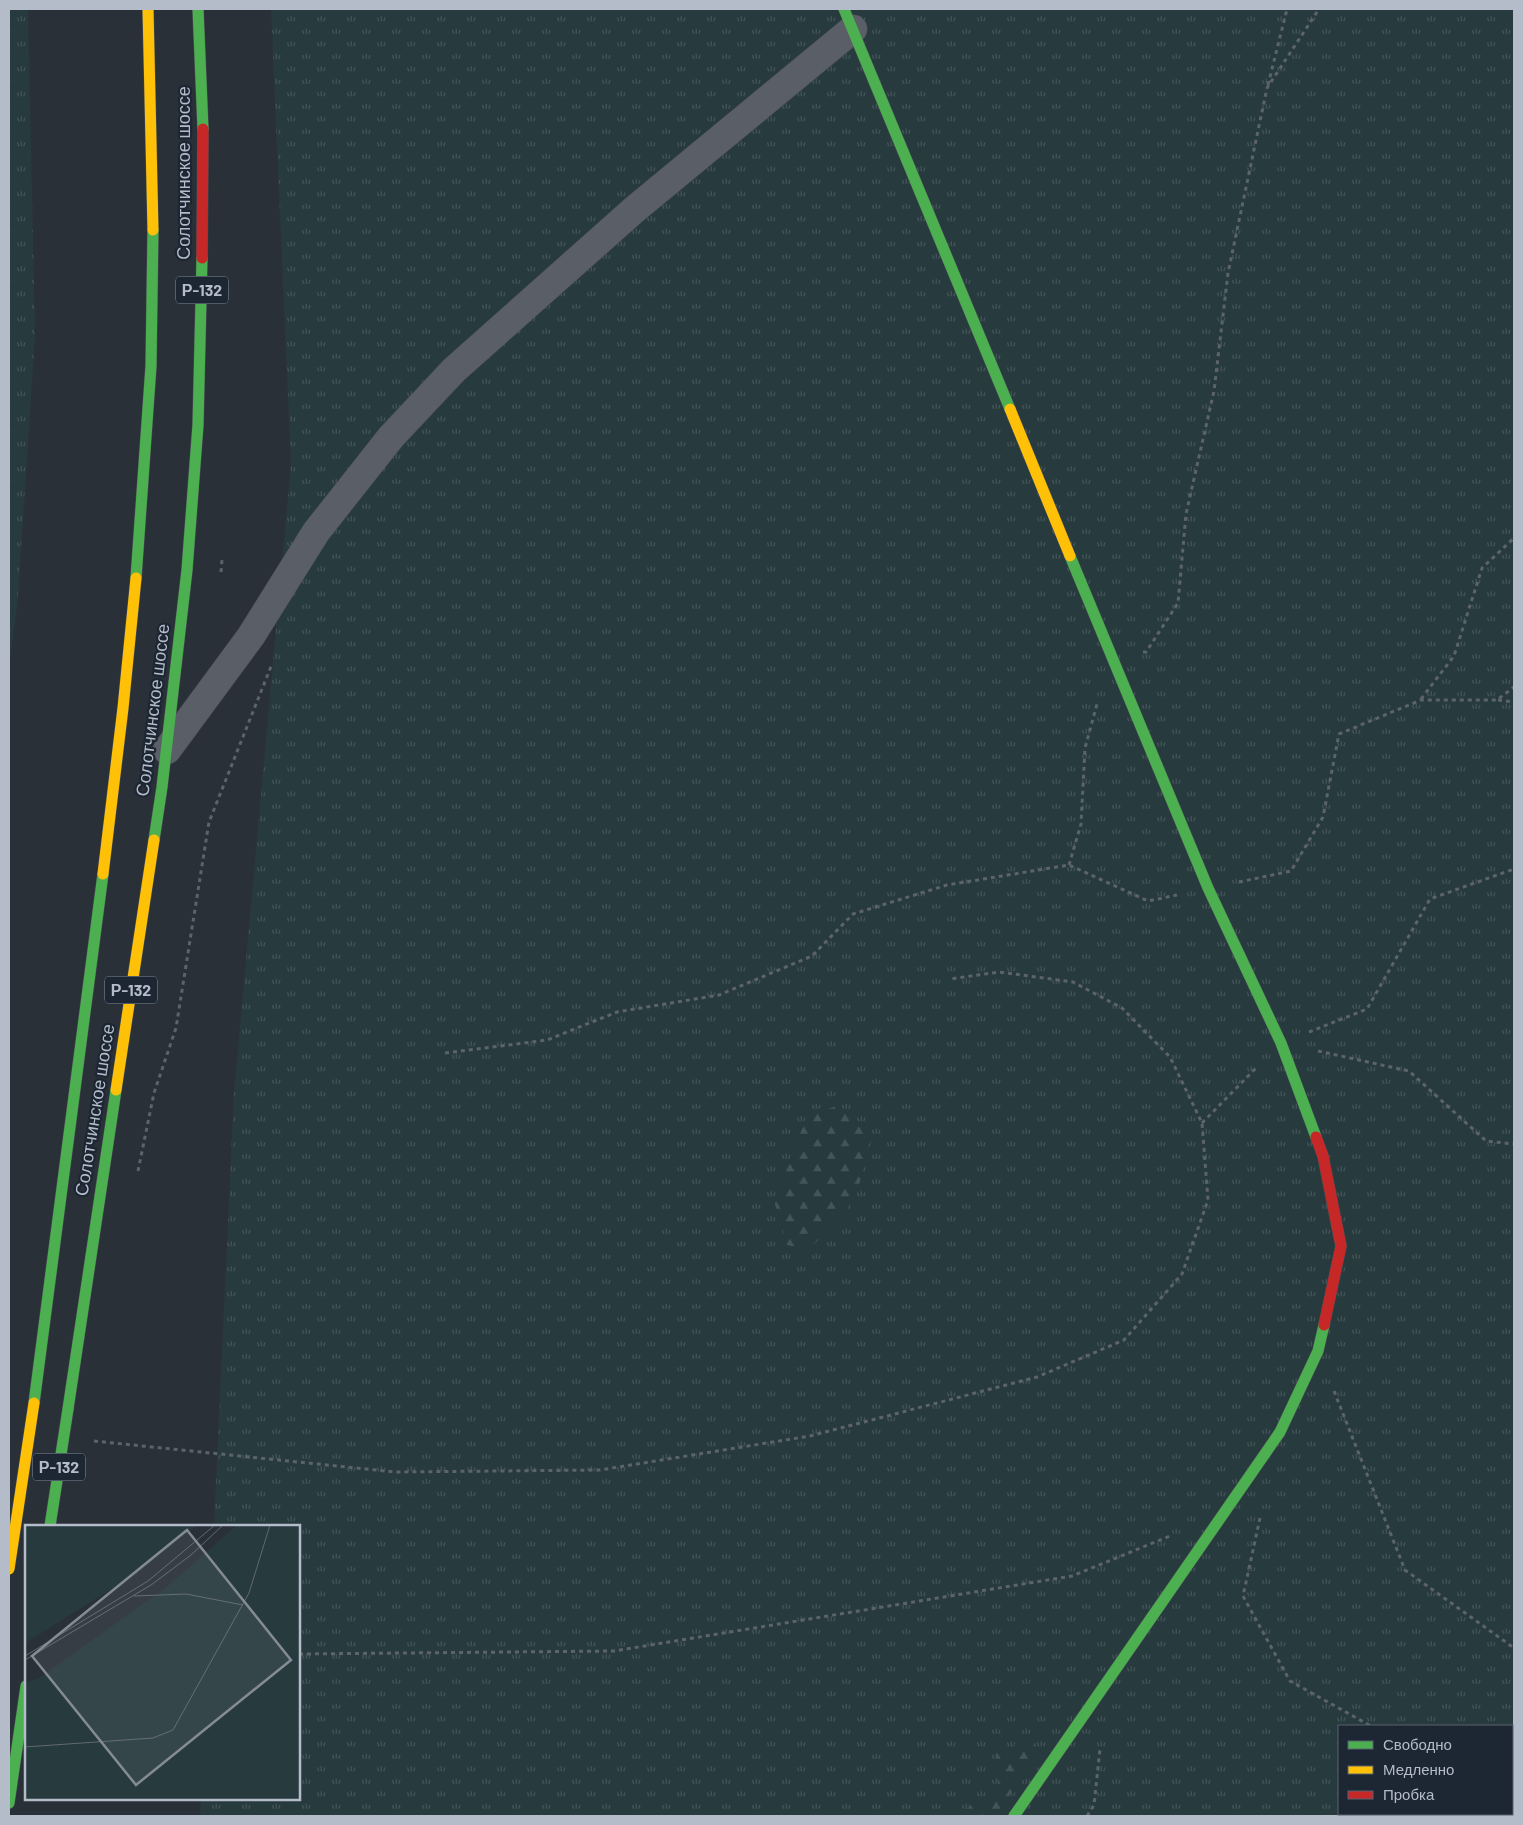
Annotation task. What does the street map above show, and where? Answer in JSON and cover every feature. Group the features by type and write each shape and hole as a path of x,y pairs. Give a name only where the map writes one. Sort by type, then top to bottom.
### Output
{"main road":[{"name":"Солотчинское шоссе","path":"9,1569 34,1404 116,779 137,568 149,414 151,323 152,216 148,9"},
{"name":"Солотчинское шоссе","path":"50,1525 167,750 186,570 198,425 202,320 203,111 198,9"},
{"path":"849,19 1208,888 1281,1043 1323,1156 1341,1246 1318,1351 1280,1432 1014,1816"},
{"path":"9,1803 25,1693"}],"street":[{"path":"167,750 251,636 316,532 391,437 462,364 849,19"}],"path":[{"path":"1111,654 1146,652 1178,603 1186,514 1214,391 1228,273 1267,88 1287,9"},
{"path":"1267,88 1319,9"},
{"path":"1421,700 1454,656 1482,568 1514,538"},
{"path":"136,1178 154,1093 176,1028 209,822 272,663"},
{"path":"1497,700 1514,687"},
{"path":"446,1052 547,1040 617,1012 719,996 812,956 853,914 947,885 1069,865 1148,901 1291,871 1323,817 1339,734 1421,700 1497,700 1514,702"},
{"path":"1069,865 1081,824 1085,748 1098,701"},
{"path":"1202,1124 1281,1043 1367,1009 1430,899 1514,869"},
{"path":"87,1441 395,1472 600,1470 810,1436 1037,1377 1124,1340 1182,1274 1208,1200 1202,1124 1170,1057 1122,1008 1073,982 999,972 950,979"},
{"path":"1281,1043 1409,1071 1486,1141 1514,1144"},
{"path":"1318,1351 1405,1570 1514,1648"},
{"path":"1262,1510 1243,1596 1290,1681 1369,1725"},
{"path":"300,1654 614,1651 1072,1576 1178,1532"}],"green space":[{"path":"9,9 28,9 35,334 18,596 9,666"},
{"path":"271,9 1514,9 1514,1816 200,1816 201,1800 300,1800 300,1525 214,1525 234,1093 291,464"},
{"path":"838,1105 872,1138 855,1199 809,1250 787,1245 774,1201 806,1118"},
{"path":"1034,1735 1037,1755 995,1816 956,1816 998,1788 997,1753"}],"traffic: fast":[{"path":"198,9 203,129"},
{"path":"844,9 1010,409"},
{"path":"136,578 151,366 153,230"},
{"path":"154,840 162,787 187,570 198,425 202,258"},
{"path":"1070,556 1208,888 1281,1043 1316,1137"},
{"path":"34,1403 103,874"},
{"path":"68,1409 116,1090"},
{"path":"1014,1816 1280,1432 1318,1351 1324,1325"},
{"path":"50,1525 68,1409"},
{"path":"9,1803 25,1693"}],"traffic: slow":[{"path":"148,9 153,230"},
{"path":"1010,409 1070,556"},
{"path":"103,874 136,578"},
{"path":"116,1090 154,840"},
{"path":"9,1569 34,1403"}],"traffic: jam":[{"path":"202,258 203,129"},
{"path":"1316,1137 1323,1156 1341,1246 1324,1325"}]}
